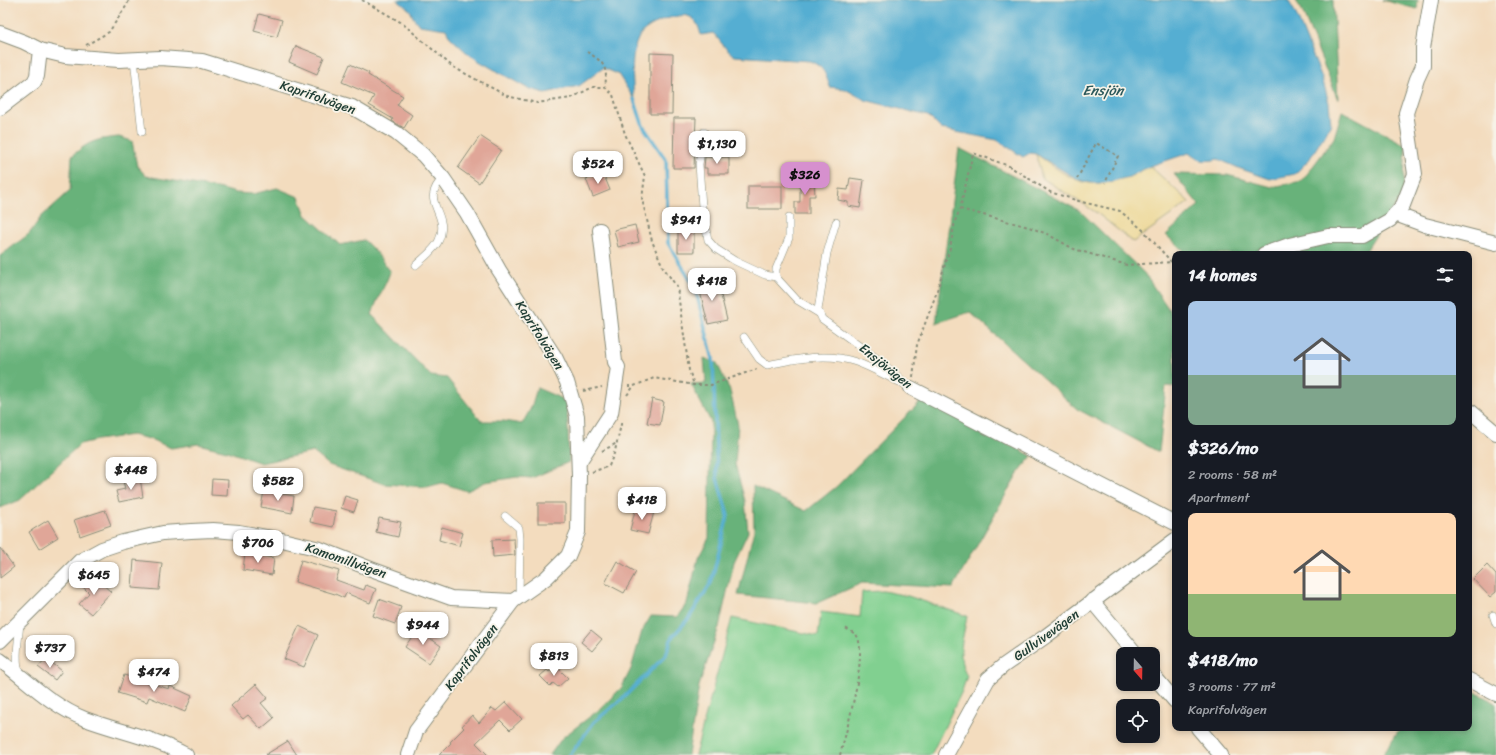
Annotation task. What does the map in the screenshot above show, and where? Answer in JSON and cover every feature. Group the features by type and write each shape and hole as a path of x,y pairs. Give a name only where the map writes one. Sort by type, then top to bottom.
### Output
{"street":[{"path":"1272,251 1289,245 1328,236 1362,236 1390,220 1403,205 1415,174 1406,113 1417,79 1423,66 1423,48 1431,0"},
{"name":"Kaprifolvägen","path":"0,32 40,50 71,57 105,60 160,58 202,61 352,107 396,133 423,155 443,178 467,213 499,270 555,357 571,393 577,416 579,469 578,532 568,556 546,578 516,599 416,731 408,755"},
{"path":"0,108 34,82 38,76 40,50"},
{"path":"1395,214 1425,225 1496,243"},
{"path":"579,469 611,413 618,367 615,362 600,230"},
{"name":"Ensjövägen","path":"911,388 1172,521"},
{"path":"1472,413 1496,433"},
{"name":"Kamomillvägen","path":"0,641 80,561 102,549 163,533 205,530 245,533 320,549 451,598 516,599"},
{"name":"Gullvivevägen","path":"946,755 988,679 1003,666 1046,636 1172,542"},
{"path":"1092,601 1130,647"},
{"path":"0,660 53,702 69,712 85,719 155,740 186,755"},
{"path":"1472,682 1496,694"},
{"path":"1160,683 1172,697"},
{"path":"1200,731 1220,755"}],"lane":[{"path":"134,59 142,132"},
{"path":"704,132 699,164 702,207 708,240 716,249 735,261 765,275 776,277 776,269 789,238 789,217"},
{"path":"416,265 439,241 442,225 441,217 432,199 435,185 443,178"},
{"path":"820,314 818,310 827,253 836,222"},
{"name":"Ensjövägen","path":"776,277 797,300 820,314 822,319 879,360 911,388"},
{"path":"744,337 759,359 768,365 808,358 839,358 854,361 911,388"},
{"path":"505,516 519,528 516,599"},
{"path":"1493,615 1496,624"},
{"path":"20,622 17,658 17,669 20,675"}],"path":[{"path":"71,57 82,47 109,32 129,0"},
{"path":"362,0 402,23 454,67 507,96 537,103 571,98 594,87 605,88 613,95 625,134 645,176 642,199 652,241 663,267 677,287 689,370 694,386"},
{"path":"587,52 601,61 607,74 605,88"},
{"path":"1077,179 1096,143 1118,156 1105,183"},
{"path":"911,388 917,345 935,297 960,209 973,153 1009,166 1050,192 1120,211 1143,230 1172,262"},
{"path":"960,209 1029,227 1047,234 1074,249 1126,265 1172,262"},
{"path":"571,393 634,386 654,378 694,386 712,386 768,365"},
{"path":"625,402 626,395 634,386"},
{"path":"579,469 609,466 615,451 623,414"},
{"path":"840,755 858,681 860,647 856,636 844,628"}],"green space":[{"path":"1295,0 1333,0 1338,100 1301,8"},
{"path":"1382,0 1418,0 1417,9"},
{"path":"1342,111 1406,145 1403,193 1366,251 1184,251 1166,235 1199,205 1174,174 1227,175 1272,187 1302,181 1334,138"},
{"path":"119,137 132,141 137,166 146,176 222,189 236,193 253,194 277,188 299,197 306,215 340,245 364,240 376,252 390,272 372,315 431,376 447,378 481,421 504,421 522,424 531,408 537,388 567,401 569,462 532,478 517,477 485,482 467,491 442,483 427,487 384,484 329,465 313,452 261,463 227,451 198,444 171,448 150,439 132,435 80,444 20,500 0,508 0,256 29,234 41,217 70,191 72,156 88,144 104,139"},
{"path":"959,148 1080,211 1144,273 1172,314 1172,387 1166,386 1159,452 1077,409 970,312 936,323"},
{"path":"704,358 717,363 730,391 738,425 735,464 745,501 748,532 734,562 719,627 699,686 688,755 550,755 562,738 600,709 622,687 631,669 642,631 651,616 677,617 687,603 698,558 709,538 711,422 691,384 706,383"},
{"path":"922,400 1032,456 1018,473 953,588 862,583 817,603 738,595 754,530 753,486 806,511 836,487"},
{"path":"883,591 908,596 967,616 961,646 961,654 963,669 967,676 962,691 931,755 695,755 732,618 818,636 821,612 860,617 862,592"},
{"path":"1472,691 1496,703 1496,755 1383,755 1398,731 1472,731"}],"sand":[{"path":"1036,154 1055,168 1076,180 1091,183 1106,182 1122,178 1137,173 1150,166 1189,202 1133,242 1097,213 1042,178"}],"water":[{"name":"Ensjön","path":"397,0 1288,0 1295,12 1322,78 1329,103 1331,124 1309,160 1295,174 1270,179 1218,159 1202,160 1189,153 1150,166 1129,177 1105,183 1091,183 1077,179 1036,154 1030,153 1023,157 997,140 941,129 928,116 865,100 845,89 830,87 824,71 810,61 735,56 713,33 701,35 696,21 688,16 676,16 669,18 648,27 640,35 634,50 633,58 634,99 618,74 603,68 579,86 545,93 527,88 466,52 450,37 446,29 419,25 410,10"}],"building":[{"path":"259,14 282,20 277,37 254,31"},
{"path":"296,46 324,57 317,74 289,62"},
{"path":"650,53 673,54 672,114 650,114"},
{"path":"350,64 369,73 368,75 403,96 397,105 412,115 404,128 392,121 393,119 369,105 374,96 342,82"},
{"path":"674,118 696,118 694,168 673,168"},
{"path":"480,136 501,150 479,183 458,168"},
{"path":"705,157 729,157 729,174 707,174 707,168 704,168"},
{"path":"603,173 610,190 593,197 586,179"},
{"path":"814,178 815,196 809,196 809,214 795,214 795,202 800,202 800,179"},
{"path":"850,178 864,180 860,208 848,206 848,202 838,200 839,189 848,190"},
{"path":"748,186 782,186 782,209 748,209"},
{"path":"635,225 639,242 618,247 614,230"},
{"path":"678,230 694,230 694,252 678,252"},
{"path":"717,279 727,320 708,324 698,283"},
{"path":"652,399 664,402 660,425 647,423"},
{"path":"140,478 143,497 119,502 116,491 125,489 123,481"},
{"path":"212,479 228,480 227,496 211,495"},
{"path":"264,491 294,496 292,513 261,507"},
{"path":"345,496 358,500 354,512 341,508"},
{"path":"538,503 565,503 565,523 538,523"},
{"path":"313,507 336,511 333,527 310,522"},
{"path":"636,507 654,512 648,534 630,530"},
{"path":"105,510 111,525 80,536 74,520"},
{"path":"379,518 401,522 398,537 376,532"},
{"path":"48,520 58,537 39,549 29,532"},
{"path":"442,527 463,533 459,546 439,540"},
{"path":"514,539 515,555 493,557 492,540"},
{"path":"0,548 14,567 0,578"},
{"path":"245,553 274,558 272,575 243,570"},
{"path":"134,560 162,563 159,590 132,588"},
{"path":"301,560 339,571 336,580 364,590 366,585 376,589 370,603 346,593 344,598 295,582"},
{"path":"617,561 636,572 624,593 605,583"},
{"path":"1487,565 1496,575 1496,592 1490,597 1473,579"},
{"path":"90,579 96,584 99,581 111,592 91,614 79,604 89,593 83,587"},
{"path":"379,599 401,607 395,624 373,616"},
{"path":"299,626 318,635 304,667 284,659"},
{"path":"417,629 441,646 429,663 405,647"},
{"path":"591,630 602,639 592,651 581,642"},
{"path":"46,658 62,671 55,680 38,667"},
{"path":"556,666 568,678 558,687 553,683 550,686 540,676 547,670 549,672"},
{"path":"124,675 169,689 170,686 192,696 185,712 149,697 147,702 118,693"},
{"path":"256,684 268,698 261,703 274,718 261,729 248,715 243,719 231,706"},
{"path":"506,702 522,719 510,730 500,720 476,743 488,755 439,755 464,728 462,726 472,715 479,723 492,708 496,711"},
{"path":"288,741 297,755 265,755"}],"waterway":[{"path":"570,755 594,722 622,699 666,655 672,637 689,618 711,583 728,515 717,478 713,359 695,288 668,243 666,160 643,126 634,99"}]}
